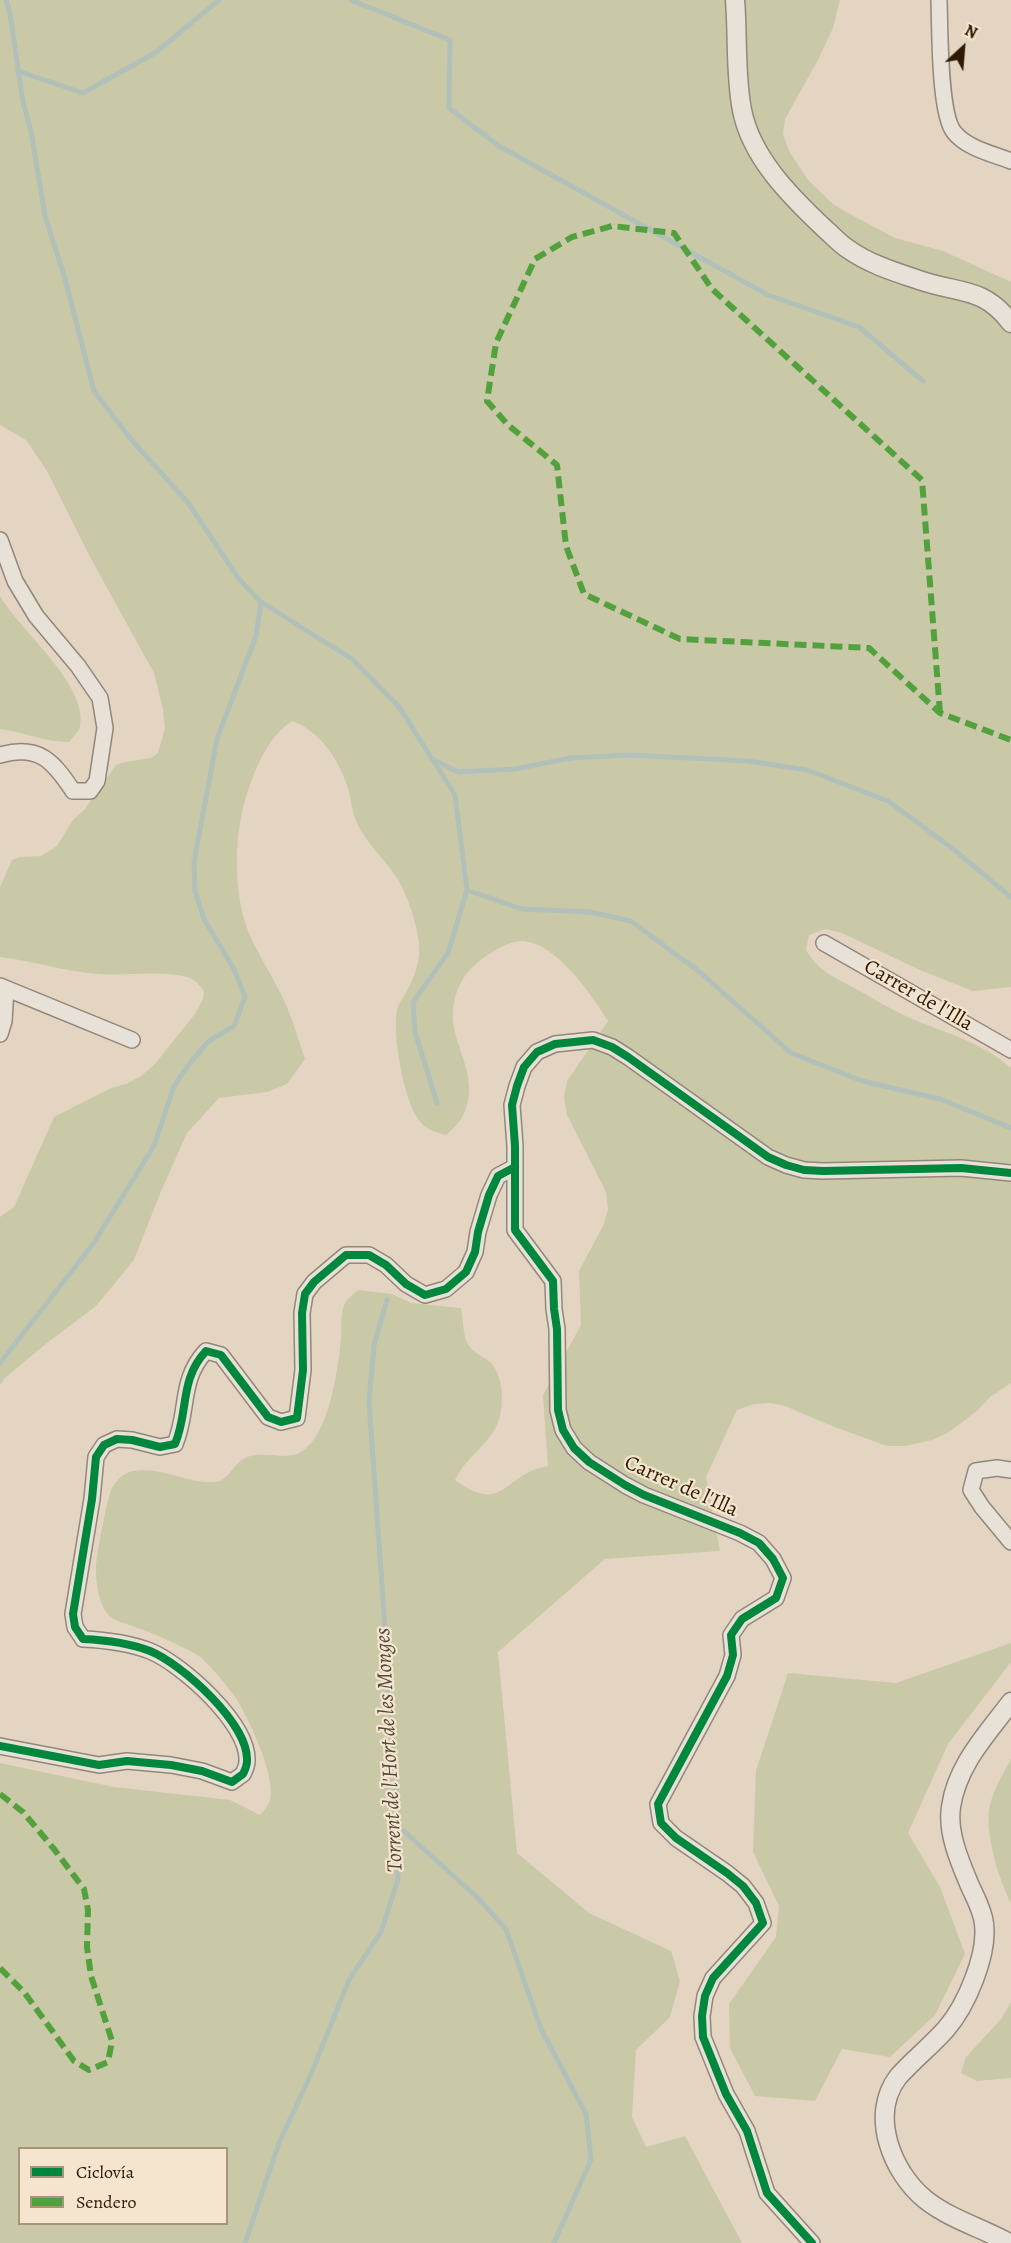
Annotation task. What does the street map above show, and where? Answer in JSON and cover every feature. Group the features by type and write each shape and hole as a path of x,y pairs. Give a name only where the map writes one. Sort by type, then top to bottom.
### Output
{"street":[{"path":"735,0 740,91 746,124 766,164 796,202 847,249 876,265 922,282 983,297 996,305 1011,323"},
{"path":"939,0 945,113 953,132 968,144 1011,161"},
{"path":"0,540 15,581 36,615 78,666 100,698 105,728 97,781 90,791 73,790 55,765 34,753 16,750 0,755"},
{"name":"Carrer de l'Illa","path":"824,943 1011,1050"},
{"path":"0,1034 4,1021 3,987 132,1040"},
{"name":"Carrer de l'Illa","path":"812,2243 767,2193 747,2131 726,2094 703,2037 702,2016 705,1996 713,1978 763,1923 756,1903 743,1886 727,1873 676,1838 662,1823 658,1804 727,1676 733,1655 731,1635 742,1619 776,1598 783,1578 773,1559 759,1543 740,1533 644,1495 589,1462 574,1448 564,1430 558,1410 557,1329 553,1281 516,1230 512,1105 524,1067 537,1052 555,1044 573,1040 593,1040 612,1047 628,1057 751,1145 786,1165 804,1170 823,1171 961,1168 1011,1173"},
{"path":"0,1746 99,1765 127,1761 171,1765 202,1771 232,1782 243,1774 247,1762 246,1749 240,1736 206,1690 153,1652 112,1642 83,1639 75,1627 72,1614 92,1499 96,1456 105,1445 117,1439 160,1447 175,1444 181,1430 183,1403 190,1374 206,1351 221,1355 268,1417 281,1422 297,1418 303,1370 302,1313 305,1294 314,1282 346,1255 369,1255 386,1265 406,1284 425,1295 446,1289 466,1272 475,1252 478,1232 489,1195 498,1176 515,1167"},
{"path":"1011,1470 997,1468 976,1471 971,1490 1011,1542"},
{"path":"1009,2243 949,2214 918,2192 895,2159 887,2138 885,2102 891,2085 948,2027 961,2007 980,1963 984,1924 954,1841 950,1824 951,1808 959,1774 1011,1702"}],"green space":[{"path":"0,0 840,0 833,28 785,119 783,134 789,151 808,180 833,204 848,213 895,238 943,251 1011,282 1011,987 973,991 922,971 842,933 825,929 809,935 806,950 816,964 834,977 901,1014 975,1044 1011,1068 1011,1383 990,1397 977,1411 949,1432 932,1440 905,1446 887,1446 785,1406 770,1403 754,1404 737,1410 706,1477 720,1551 605,1559 498,1652 517,1853 589,1913 671,1951 680,1981 670,2017 636,2050 632,2117 646,2147 685,2136 742,2243 0,2243 0,1763 114,1787 230,1800 260,1815 270,1800 269,1777 254,1733 236,1698 219,1677 195,1654 161,1637 117,1620 103,1608 98,1591 96,1568 107,1503 112,1488 121,1477 133,1471 146,1470 203,1482 221,1481 247,1457 253,1455 286,1456 297,1454 308,1447 317,1435 330,1403 341,1339 343,1307 358,1290 392,1294 411,1303 461,1308 464,1333 468,1344 495,1368 502,1394 498,1422 491,1436 464,1466 455,1480 471,1490 494,1494 533,1470 548,1466 543,1395 581,1325 579,1271 604,1224 608,1209 606,1192 567,1115 564,1098 567,1081 608,1021 572,972 549,951 537,944 519,941 507,944 476,964 459,986 454,1000 453,1019 467,1071 469,1093 467,1106 456,1126 446,1135 431,1130 422,1123 414,1111 404,1084 396,1035 398,1008 414,976 419,956 418,935 411,909 397,878 357,823 348,788 334,757 320,739 292,721 271,741 253,776 240,822 237,864 241,905 246,924 287,1007 305,1059 287,1084 267,1092 219,1098 187,1133 134,1260 96,1306 47,1343 5,1378 0,1385 0,1217 14,1207 54,1117 111,1088 126,1084 141,1076 154,1065 195,1014 203,999 204,991 192,979 176,975 86,973 0,957 0,887 12,860 20,857 41,856 57,846 73,820 85,809 116,765 151,758 158,753 165,728 154,673 90,557 47,471 26,440 0,425"},
{"path":"0,596 64,676 74,694 80,711 80,727 69,742 0,729"},
{"path":"1011,1643 1011,1662 948,1744 908,1833 940,1887 965,1954 935,2015 890,2057 842,2049 815,2101 755,2096 730,2048 729,2004 776,1937 779,1906 753,1852 756,1771 788,1673 896,1683"},
{"path":"1011,1759 1011,1903 994,1858 989,1833 989,1811 992,1797"},
{"path":"1011,2002 1011,2078 977,2081 961,2073 966,2057 1002,2018"}],"waterway":[{"path":"6,0 45,216 64,275 94,391 130,438 189,504 239,579 261,602 352,659 400,708 432,759 458,772 515,769 571,758 629,755 748,761 807,770 888,801 953,849 1011,897"},
{"path":"18,71 83,93 155,53 219,0"},
{"path":"351,0 450,40 449,108 499,146 768,295 859,327 923,381"},
{"path":"0,1363 93,1244 154,1146 174,1086 209,1041 234,1026 245,997 234,969 204,919 195,891 194,862 217,739 256,636 261,602"},
{"path":"433,760 455,795 467,890 522,909 590,912 631,921 701,973 791,1053 862,1081 940,1099 1011,1128"},
{"name":"Torrent de l'Hort de les Monges","path":"437,1103 415,1032 413,1002 448,953 467,890"},
{"name":"Torrent de l'Hort de les Monges","path":"245,2243 279,2143 311,2074 349,1980 381,1932 398,1879 396,1784 369,1402 374,1345 387,1300"},
{"path":"397,1825 478,1898 506,1929 541,2029 586,2114 591,2160 554,2243"}],"marked path":[{"path":"940,713 922,480 712,289 674,233 612,226 572,237 535,259 496,343 487,401 508,425 557,465 566,546 584,594 680,639 869,648 940,713 1011,740"},
{"path":"0,1794 23,1812 84,1889 88,1910 87,1947 91,1976 112,2041 108,2062 89,2070 74,2061 24,1992 0,1968"}],"cycle path":[{"path":"812,2243 767,2193 747,2131 726,2094 703,2037 702,2016 705,1996 713,1978 763,1923 756,1903 743,1886 676,1838 661,1823 658,1804 727,1676 733,1655 731,1635 742,1619 776,1598 783,1578 773,1559 759,1543 625,1485 589,1462 574,1448 563,1430 558,1410 557,1329 553,1281 515,1230 515,1146 512,1105 524,1067 537,1052 555,1044 593,1040 612,1047 628,1057 768,1157 786,1165 804,1170 823,1171 961,1168 1011,1173"},
{"path":"0,1746 99,1765 127,1761 171,1765 202,1771 232,1782 243,1774 247,1761 245,1746 237,1730 226,1713 195,1682 179,1668 150,1651 117,1642 83,1639 75,1627 73,1614 92,1499 96,1457 104,1445 117,1439 160,1447 175,1444 188,1384 197,1362 206,1351 221,1355 268,1417 281,1422 297,1418 303,1370 302,1313 305,1294 314,1282 346,1255 369,1255 386,1265 406,1284 425,1295 446,1289 466,1272 475,1252 478,1232 489,1195 498,1176 515,1167"}]}
